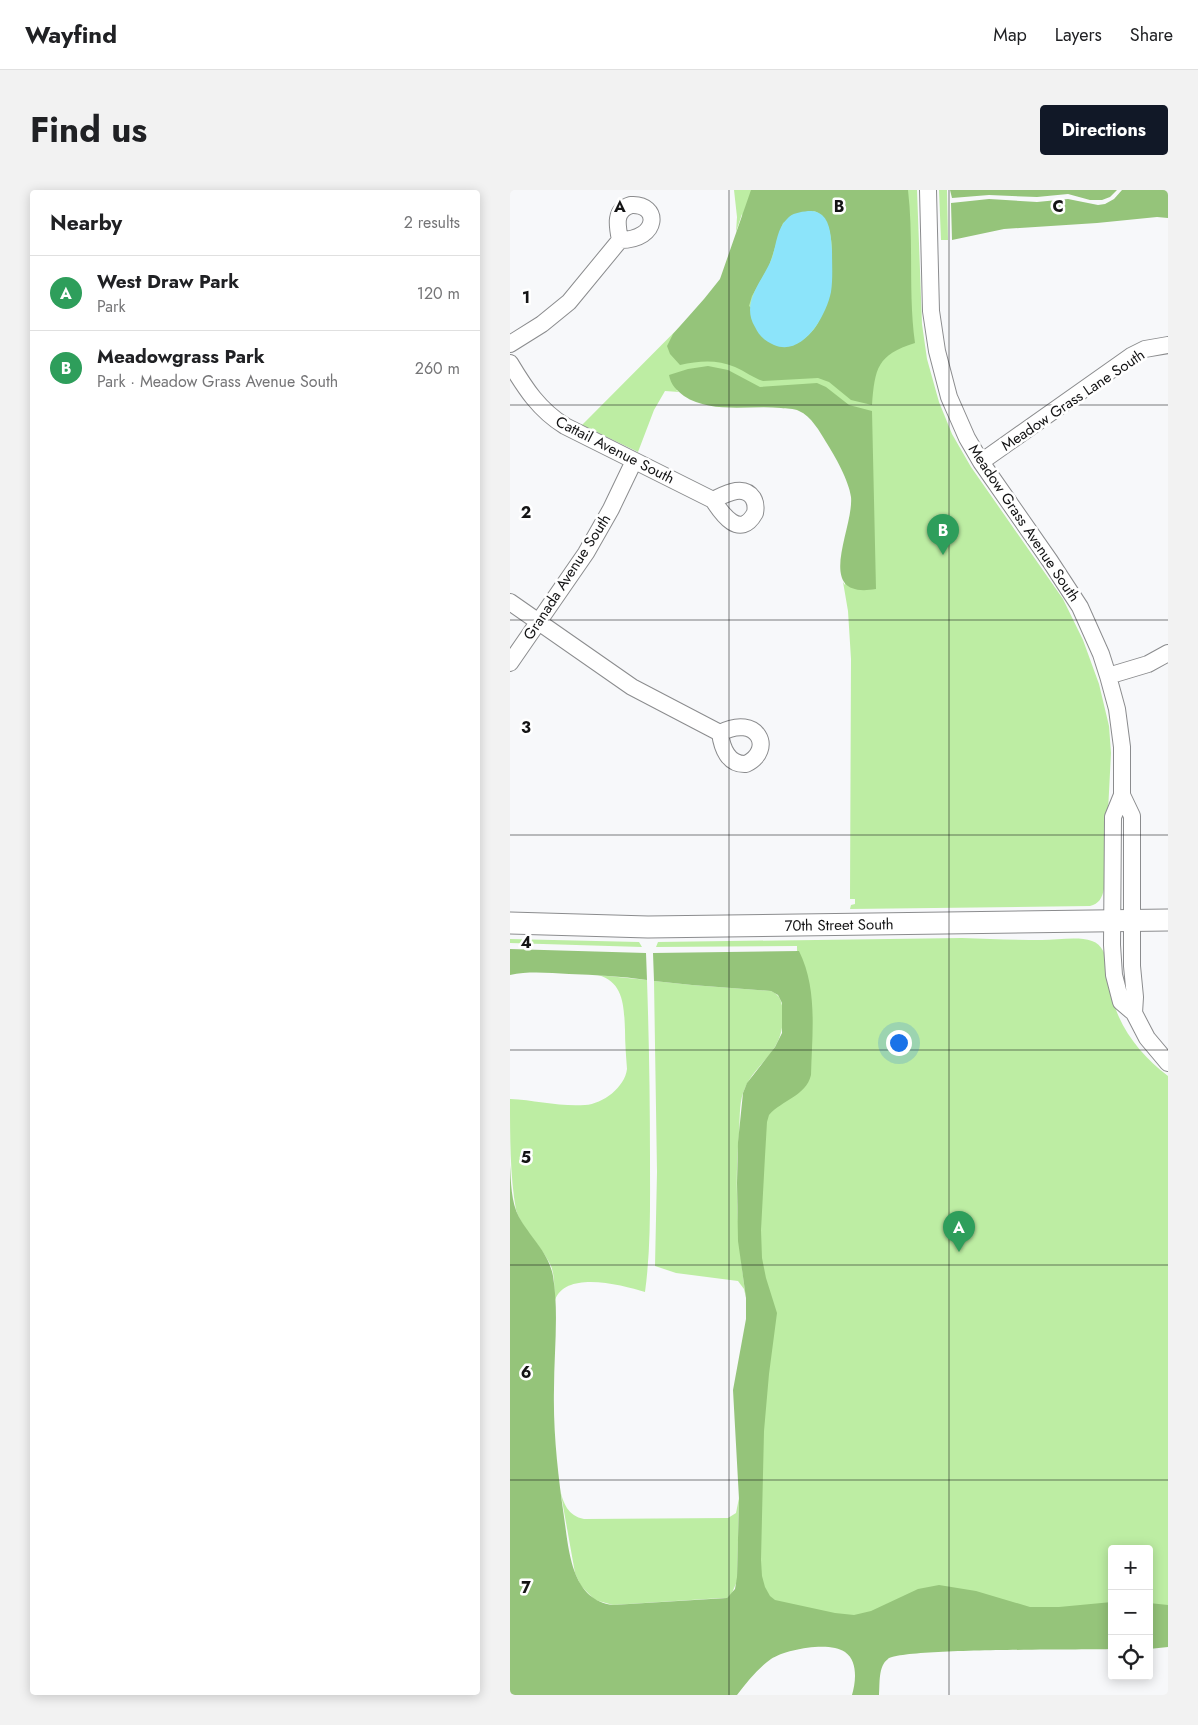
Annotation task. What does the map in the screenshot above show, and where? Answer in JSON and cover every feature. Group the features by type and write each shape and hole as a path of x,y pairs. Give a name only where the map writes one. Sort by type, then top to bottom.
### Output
{"main road":[{"name":"70th Street South","path":"510,923 648,927 1168,920"}],"street":[{"name":"Meadow Grass Avenue South","path":"928,190 930,295 937,352 943,379 953,408 981,462 1077,602 1098,646 1108,676 1120,731 1122,796 1113,817 1122,920 1112,959 1116,986 1121,1002 1134,1013 1146,1038 1168,1063"},
{"path":"510,344 542,324 569,302 620,240"},
{"name":"Meadow Grass Lane South","path":"981,462 1131,356 1149,348 1168,345"},
{"name":"Cattail Avenue South","path":"510,363 534,400 549,416 569,429 713,500"},
{"name":"Granada Avenue South","path":"510,663 592,543 634,461"},
{"path":"510,602 632,687 720,733"},
{"path":"1108,676 1148,664 1168,653"}],"green space":[{"path":"734,190 917,190 922,324 927,359 939,402 952,434 971,467 1063,599 1083,640 1099,684 1109,726 1111,753 1104,889 1101,898 1096,904 1090,906 850,909 851,905 855,904 855,899 850,899 851,659 848,611 843,582 845,585 854,490 811,403 676,390 679,392 665,391 654,410 638,452 582,425 751,255 742,214 736,232 737,217"},
{"path":"751,190 908,190 915,343 885,358 880,365 875,381 872,405 851,400 829,382 818,378 763,381 728,364 701,362 680,365 670,354 667,346 673,334 720,279","holes":["814,211 824,218 832,245 830,281 818,323 803,340 796,344 749,306 752,296 769,266 783,223"]},
{"path":"939,190 947,190 948,240 941,240"},
{"path":"950,190 1117,190 1110,197 1102,200 1090,200 1068,194 1037,197 989,195 952,198"},
{"path":"1122,190 1168,190 1168,218 1157,217 1004,229 952,240 951,203 989,199 1037,202 1068,199 1098,205 1105,204 1114,199"},
{"path":"708,366 728,370 760,387 817,383 826,387 849,405 872,411 876,589 857,590 846,584 841,573 843,543 851,497 848,484 841,469 815,425 803,413 795,409 769,407 731,408 695,402 684,396 671,382 669,375 688,369"},
{"path":"962,938 1081,939 1092,941 1099,945 1107,960 1115,1007 1124,1027 1143,1054 1168,1076 1168,1644 1153,1644 1153,1545 1108,1545 1108,1644 746,1645 750,1093 798,1093 797,946 656,947 658,942"},
{"path":"510,939 639,942 642,947 510,943"},
{"path":"510,949 646,953 647,980 547,973 510,975"},
{"path":"799,951 809,981 813,1028 811,1075 804,1088 774,1110 769,1115 767,1122 761,1230 762,1258 777,1313 764,1431 761,1560 762,1576 770,1596 775,1600 835,1613 854,1615 871,1611 918,1589 939,1585 976,1591 1030,1607 1059,1607 1108,1602 1108,1649 956,1651 900,1655 885,1662 880,1676 879,1695 852,1695 855,1672 849,1656 838,1649 819,1647 797,1649 771,1659 757,1671 737,1695 510,1695 510,1165 512,1192 516,1211 548,1260 553,1276 556,1304 554,1422 556,1453 568,1544 580,1584 588,1594 599,1601 613,1605 727,1598 735,1589 739,1499 733,1390 746,1319 746,1298 738,1241 738,1142 743,1093 747,1083 775,1047 782,1033 782,1003 778,995 771,991 654,981 653,953"},
{"path":"598,975 647,980 650,1092 650,1209 645,1292 623,1286 582,1282 570,1285 561,1291 555,1300 554,1278 551,1266 523,1225 516,1210 511,1169 510,1099 566,1105 585,1105 606,1098 618,1088 627,1069 623,1004 618,989 613,983 607,978"},
{"path":"654,981 771,991 779,997 781,1003 783,1013 779,1039 774,1049 748,1082 741,1103 737,1196 739,1237 746,1298 744,1289 738,1281 676,1273 655,1266 657,1172"},
{"path":"560,1489 570,1512 584,1519 728,1518 736,1513 739,1498 737,1581 732,1593 727,1598 613,1605 595,1600 581,1586 575,1573"},
{"path":"1153,1603 1168,1605 1168,1647 1153,1649"}],"water":[{"path":"808,211 817,212 822,215 829,227 832,251 831,292 824,312 812,332 794,345 785,347 774,345 763,338 757,330 751,318 751,300 772,258 779,232 784,223 794,214"}],"place":[{"name":"Meadowgrass Park","path":"943,555"},
{"name":"West Draw Park","path":"959,1252"}]}
